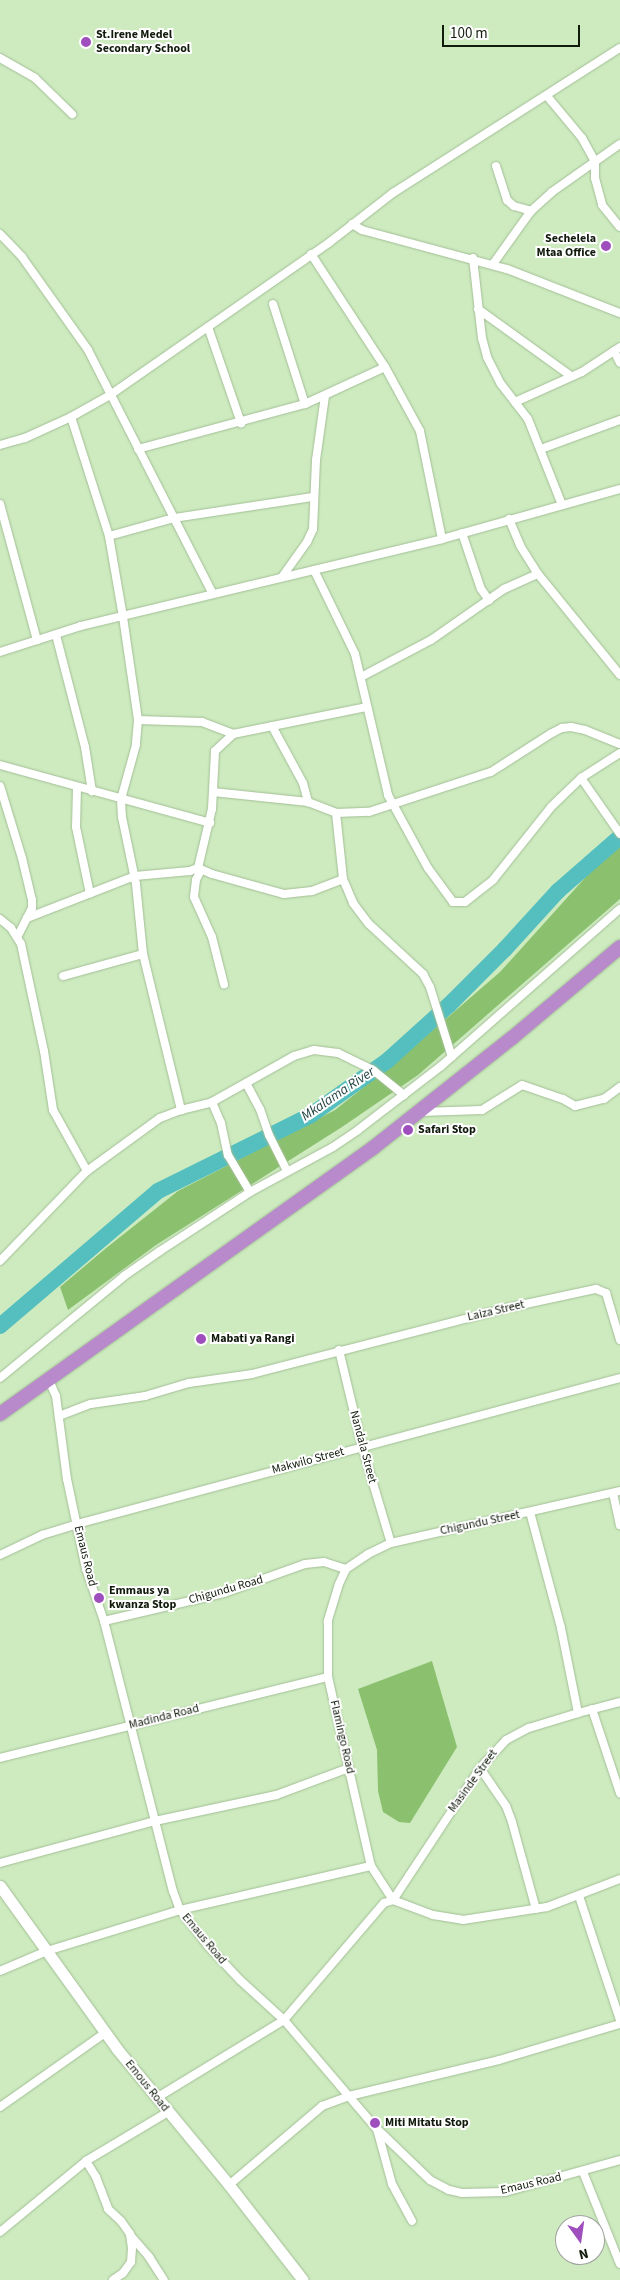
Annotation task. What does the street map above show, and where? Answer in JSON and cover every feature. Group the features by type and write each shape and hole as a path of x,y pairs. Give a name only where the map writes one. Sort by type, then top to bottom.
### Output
{"highway":[{"path":"0,1414 48,1378 268,1224 420,1112 620,947"}],"street":[{"path":"0,445 24,438 71,417 110,395 311,254 366,212 428,169 547,96 620,48"},
{"path":"0,58 35,78 72,114"},
{"path":"547,96 582,138 595,161 595,178 602,205 620,227"},
{"path":"493,264 531,211 552,192 620,144"},
{"path":"496,166 507,200 514,206 531,211"},
{"path":"352,224 362,230 493,264 620,313"},
{"path":"0,234 22,257 88,350 213,594"},
{"path":"311,254 385,367 420,430 442,539"},
{"path":"473,258 478,310 487,357 500,384 528,419 562,506"},
{"path":"273,304 305,404"},
{"path":"478,310 571,376"},
{"path":"208,327 241,423"},
{"path":"515,402 571,376 617,349 620,363"},
{"path":"138,449 241,423 305,404 385,367"},
{"path":"282,577 311,535 312,497 325,396"},
{"path":"71,417 109,536 123,618 138,720 136,745 120,799 134,876 143,954 181,1110"},
{"path":"541,449 620,420"},
{"path":"0,652 81,626 123,618 213,594 442,539 620,489"},
{"path":"109,536 174,518 312,497"},
{"path":"0,504 37,640"},
{"path":"509,519 521,547 538,574 620,675"},
{"path":"462,533 481,589 490,600"},
{"path":"314,570 345,632 361,677 379,761 392,804 428,868 450,898 458,904 465,902 493,880 551,807 581,778 620,753"},
{"path":"361,677 431,640 504,589 538,574"},
{"path":"56,635 85,748 92,791"},
{"path":"224,984 212,937 194,897 196,880 210,823 215,751 233,734 367,707"},
{"path":"138,720 202,722 233,734"},
{"path":"272,726 302,784 308,802"},
{"path":"213,792 308,802 336,813 369,812 492,772 562,728 571,727 585,730 620,744"},
{"path":"0,765 210,823"},
{"path":"581,778 620,834"},
{"path":"0,786 22,858 32,900 32,908 18,936"},
{"path":"77,787 76,827 90,894"},
{"path":"336,813 343,879 359,913 427,980 452,1057"},
{"path":"27,918 134,876 190,872 200,869 284,894 312,891 343,879"},
{"path":"0,1378 124,1276 250,1192 346,1138 404,1095 452,1057 620,909"},
{"path":"0,919 18,936 44,1051 52,1104 74,1150 87,1171"},
{"path":"62,976 143,954"},
{"path":"0,1261 87,1171 160,1118 212,1102 294,1056 314,1050 338,1053 373,1070 404,1095"},
{"path":"246,1083 260,1109 269,1135 287,1171"},
{"path":"420,1112 482,1110 522,1085 563,1099 575,1106 620,1096"},
{"path":"604,1099 620,1087"},
{"path":"212,1102 221,1123 228,1156 250,1192"},
{"name":"Laiza Street","path":"339,1350 507,1308 596,1289 606,1293 620,1340"},
{"path":"59,1416 91,1404 145,1396 189,1383 252,1374 324,1357 339,1350"},
{"name":"Nandala Street","path":"339,1350 362,1446 391,1543"},
{"name":"Emaus Road","path":"48,1378 56,1396 67,1478 86,1569 104,1621 132,1724 173,1891 180,1910 208,1946 240,1980 284,2020 376,2128 430,2180 449,2190 462,2193 505,2192 583,2172 620,2160"},
{"name":"Makwilo Street","path":"0,1554 42,1535 77,1524 620,1378"},
{"path":"616,1492 620,1525"},
{"name":"Chigundu Street","path":"346,1569 391,1543 616,1492"},
{"path":"530,1512 561,1628 578,1713"},
{"name":"Chigundu Road","path":"104,1621 224,1593 306,1564 324,1562 346,1569"},
{"name":"Flamingo Road","path":"346,1569 339,1584 328,1621 328,1677 371,1866 393,1900"},
{"name":"Madinda Road","path":"0,1758 328,1677"},
{"name":"Masinde Street","path":"158,2097 284,2020 384,1903 393,1900 480,1768 498,1747 516,1733 620,1702"},
{"path":"592,1709 620,1794"},
{"path":"0,1864 156,1820 276,1795 349,1768"},
{"path":"480,1768 506,1806 536,1909"},
{"path":"0,1971 48,1951 180,1910 371,1866"},
{"path":"393,1900 433,1914 463,1920 536,1909 579,1896 620,1879"},
{"name":"Emous Road","path":"0,1886 105,2033 229,2185 303,2280"},
{"path":"229,2185 322,2106 349,2096 499,2060 620,2022 579,1896"},
{"path":"0,2107 105,2033"},
{"path":"0,2232 86,2161 168,2112"},
{"path":"376,2128 392,2184 412,2221"},
{"path":"86,2161 96,2178 108,2209 121,2221 164,2280"},
{"path":"583,2172 620,2264"},
{"path":"113,2280 123,2273 131,2262 130,2234"}],"green space":[{"path":"620,846 620,899 418,1075 342,1127 156,1245 68,1310 60,1287 105,1249 178,1191 335,1110 403,1056 500,972 593,869"},
{"path":"432,1661 457,1747 410,1823 399,1822 383,1812 378,1791 377,1750 358,1689"}],"waterway":[{"name":"Mkalama River","path":"0,1326 158,1191 311,1115 387,1061 449,1005 505,949 558,891 620,837"}],"place":[{"name":"St.Irene Medel Secondary School","path":"86,42"},
{"name":"Sechelela Mtaa Office","path":"606,246"},
{"name":"Safari Stop","path":"408,1130"},
{"name":"Mabati ya Rangi","path":"201,1339"},
{"name":"Emmaus ya kwanza Stop","path":"99,1598"},
{"name":"Miti Mitatu Stop","path":"375,2123"}]}
